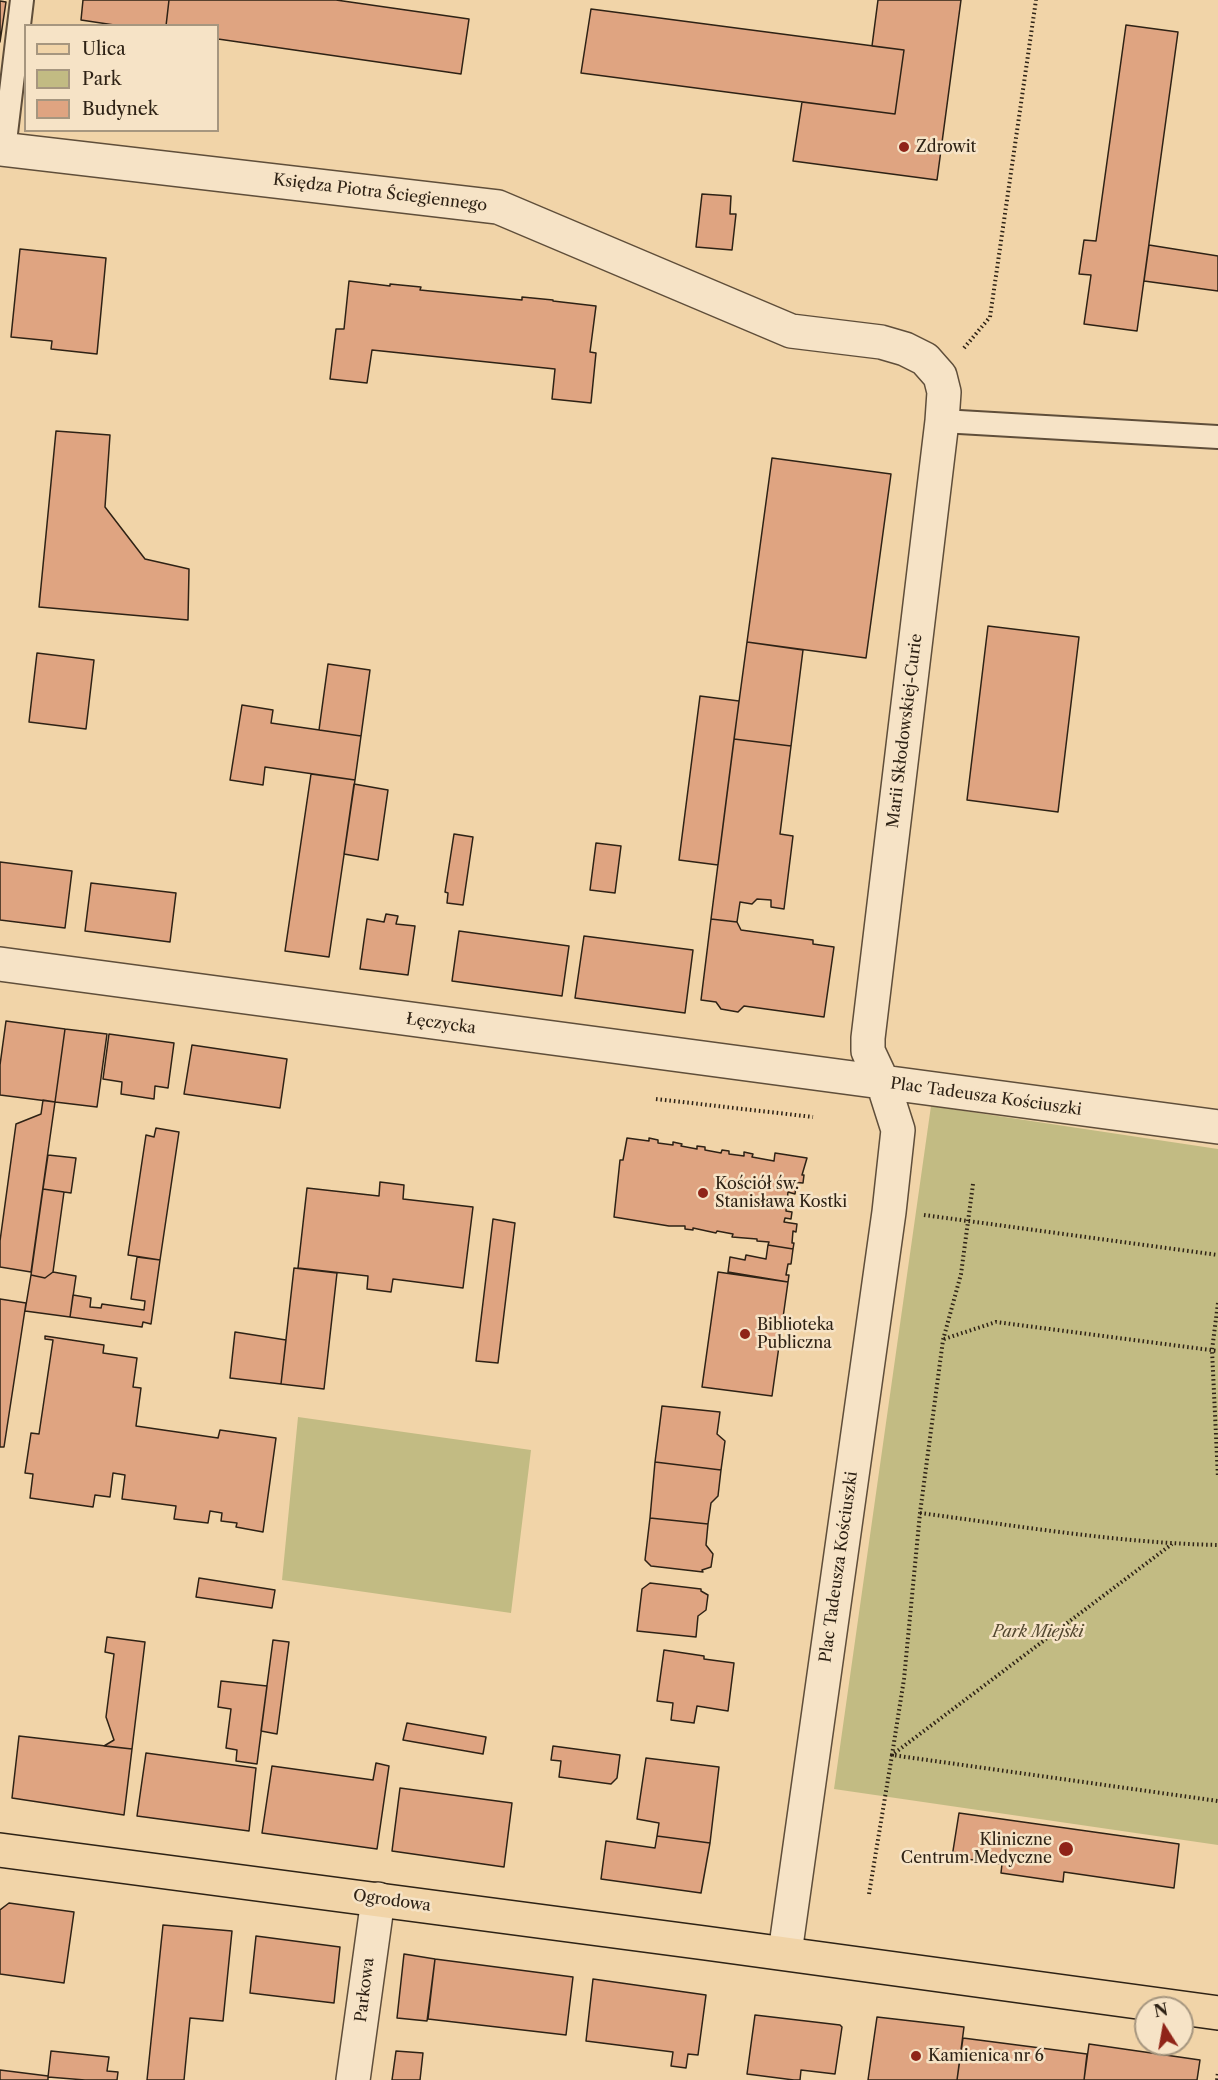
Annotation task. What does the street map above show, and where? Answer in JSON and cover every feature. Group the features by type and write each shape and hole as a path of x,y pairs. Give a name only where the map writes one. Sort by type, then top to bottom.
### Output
{"main road":[{"name":"Ogrodowa","path":"0,1850 785,1953"},
{"path":"785,1953 1218,2013"}],"street":[{"name":"Księdza Piotra Ściegiennego","path":"2,150 498,207 791,331 881,342 905,349 925,359 940,376"},
{"name":"Marii Skłodowskiej-Curie","path":"883,1083 868,1051 868,1038 942,422 944,392 940,376"},
{"name":"Łęczycka","path":"0,964 883,1083"},
{"name":"Plac Tadeusza Kościuszki","path":"785,1953 889,1212 898,1130 883,1083 1218,1127"},
{"name":"Parkowa","path":"353,2080 378,1899"}],"lane":[{"path":"2,150 22,0"},
{"path":"942,422 1218,437"}],"path":[{"path":"940,376 990,317 1036,0"},
{"path":"656,1099 813,1117"},
{"path":"869,1894 904,1679 920,1513 943,1340 961,1274 973,1184"},
{"path":"915,1214 1218,1255"},
{"path":"1218,1303 1212,1350 1218,1478"},
{"path":"943,1340 996,1322 1218,1351"},
{"path":"920,1513 1172,1544 1218,1545"},
{"path":"892,1755 1172,1544"},
{"path":"892,1755 1218,1801"},
{"path":"1217,2080 1218,2072"}],"green space":[{"name":"Park Miejski","path":"931,1106 1218,1149 1218,1845 834,1789"},
{"path":"298,1417 531,1450 511,1613 282,1580"}],"building":[{"path":"83,0 169,0 166,24 108,24 81,20"},
{"path":"169,0 336,0 469,19 461,74 219,39 219,24 166,24"},
{"path":"878,0 961,0 937,180 793,161 802,102 895,114 904,50 872,46"},
{"path":"0,1 6,2 0,42"},
{"path":"591,9 904,50 895,114 581,73"},
{"path":"1126,25 1178,32 1137,331 1084,324 1091,275 1079,274 1084,240 1096,241"},
{"path":"702,194 731,196 730,214 736,214 732,250 696,247"},
{"path":"1149,245 1218,256 1218,291 1144,281"},
{"path":"20,249 106,258 97,354 51,349 52,341 11,337"},
{"path":"349,281 421,287 420,290 522,300 522,297 596,306 590,352 596,353 591,403 552,399 555,369 372,350 367,383 330,379 336,329 344,329"},
{"path":"56,431 110,435 105,507 145,559 189,569 188,620 39,607"},
{"path":"772,458 891,474 866,658 747,642"},
{"path":"988,626 1079,637 1058,812 967,800"},
{"path":"747,642 803,650 791,746 734,739"},
{"path":"37,653 94,660 86,729 29,722"},
{"path":"328,664 370,670 361,736 319,730"},
{"path":"700,696 739,701 718,865 679,860"},
{"path":"242,705 273,710 271,723 361,736 355,780 265,767 263,785 230,780"},
{"path":"734,739 791,746 780,834 793,836 784,909 771,907 771,900 757,899 752,904 740,902 737,922 711,919"},
{"path":"311,774 355,780 329,957 285,951"},
{"path":"354,784 388,790 378,860 344,854"},
{"path":"454,834 473,837 463,905 447,903 448,893 445,892"},
{"path":"596,843 621,846 615,893 590,890"},
{"path":"0,862 72,871 65,928 0,920"},
{"path":"91,883 176,893 170,942 85,931"},
{"path":"386,914 398,916 396,924 415,926 408,975 360,969 367,919 384,922"},
{"path":"711,919 737,922 741,930 813,940 813,944 834,947 824,1017 744,1006 738,1012 721,1009 716,1002 701,1000"},
{"path":"459,931 569,946 562,996 452,981"},
{"path":"584,936 693,950 685,1013 575,998"},
{"path":"6,1021 65,1029 55,1102 0,1095 0,1065"},
{"path":"65,1029 107,1034 97,1107 55,1102"},
{"path":"109,1034 174,1043 168,1088 155,1086 154,1099 121,1094 122,1082 103,1079"},
{"path":"192,1045 287,1059 280,1108 184,1094"},
{"path":"43,1100 55,1102 31,1272 0,1267 0,1241 16,1124 41,1114"},
{"path":"156,1128 179,1132 160,1260 128,1255 146,1135 154,1137"},
{"name":"Kościół św. Stanisława Kostki","path":"627,1138 649,1141 649,1138 658,1140 658,1143 673,1145 673,1142 682,1144 681,1146 697,1149 697,1146 705,1147 705,1150 721,1153 722,1150 729,1151 729,1154 744,1156 744,1152 753,1154 752,1157 774,1161 775,1153 807,1158 802,1175 804,1175 803,1183 791,1182 790,1185 796,1186 795,1194 788,1192 786,1211 792,1212 791,1219 785,1218 784,1222 797,1224 796,1232 793,1231 793,1249 768,1245 769,1242 757,1241 757,1239 732,1237 733,1234 717,1231 716,1233 693,1228 693,1230 685,1229 685,1226 669,1226 614,1217 620,1160 623,1160"},
{"path":"48,1155 76,1158 71,1193 43,1189"},
{"path":"380,1182 404,1185 403,1199 473,1207 463,1288 393,1279 391,1292 367,1289 368,1276 298,1268 307,1188 379,1196"},
{"path":"43,1189 64,1192 53,1272 45,1278 31,1275"},
{"path":"493,1219 515,1223 498,1363 476,1361"},
{"path":"768,1245 793,1249 791,1264 788,1264 786,1275 789,1275 788,1282 728,1272 730,1257 745,1260 746,1255 766,1259"},
{"path":"137,1257 160,1260 151,1324 143,1322 142,1327 70,1317 73,1295 91,1298 90,1307 101,1308 102,1304 144,1310 145,1301 131,1299"},
{"path":"294,1268 337,1273 324,1389 281,1384"},
{"path":"53,1272 76,1276 70,1317 25,1311 31,1275 45,1278"},
{"name":"Biblioteka Publiczna","path":"718,1272 788,1282 772,1396 702,1387"},
{"path":"0,1299 26,1303 4,1447 0,1447"},
{"path":"235,1332 286,1340 281,1384 230,1378"},
{"path":"45,1336 104,1345 103,1353 137,1358 133,1387 141,1388 136,1426 218,1438 220,1430 276,1438 263,1532 236,1527 237,1523 221,1521 222,1513 210,1511 208,1523 174,1519 176,1506 122,1499 125,1475 113,1473 110,1497 95,1495 93,1507 30,1498 33,1474 25,1473 31,1433 39,1434 53,1340 45,1339"},
{"path":"662,1406 720,1412 717,1434 725,1441 721,1470 655,1462"},
{"path":"655,1462 721,1470 718,1496 711,1503 708,1524 650,1518"},
{"path":"650,1518 708,1524 706,1545 713,1554 711,1567 702,1570 703,1572 651,1566 645,1560"},
{"path":"199,1578 275,1590 272,1608 196,1597"},
{"path":"650,1583 701,1589 708,1595 706,1610 698,1616 696,1637 637,1631 642,1589"},
{"path":"107,1637 145,1642 132,1749 104,1746 114,1740 106,1717 114,1654 105,1652"},
{"path":"273,1640 289,1642 277,1734 261,1731"},
{"path":"664,1650 734,1663 728,1711 697,1706 694,1723 671,1720 673,1703 657,1701"},
{"path":"221,1681 267,1686 257,1764 236,1761 237,1750 226,1748 231,1709 218,1707"},
{"path":"407,1723 486,1737 483,1754 403,1740"},
{"path":"19,1736 132,1749 124,1815 12,1798"},
{"path":"553,1746 620,1755 617,1778 611,1784 559,1777 561,1761 551,1760"},
{"path":"146,1753 256,1768 249,1831 137,1816"},
{"path":"646,1758 719,1767 710,1843 657,1836 659,1823 637,1819"},
{"path":"376,1763 389,1766 377,1849 262,1833 272,1766 373,1780"},
{"path":"400,1788 512,1803 504,1867 392,1851"},
{"name":"Kliniczne Centrum Medyczne","path":"959,1813 1179,1844 1174,1888 1064,1872 1063,1882 1001,1873 1002,1864 952,1857"},
{"path":"657,1836 710,1843 701,1893 601,1879 606,1841 655,1848"},
{"path":"9,1903 74,1912 64,1983 0,1974 0,1910"},
{"path":"163,1925 232,1931 223,2021 190,2018 184,2080 147,2080"},
{"path":"256,1936 340,1947 334,2003 250,1993"},
{"path":"404,1954 435,1959 427,2021 397,2018"},
{"path":"435,1959 573,1977 566,2035 428,2019"},
{"path":"593,1979 706,1995 698,2055 688,2054 686,2068 671,2066 673,2052 586,2041"},
{"path":"755,2015 840,2025 842,2027 835,2074 801,2070 800,2080 794,2080 747,2074"},
{"path":"877,2017 964,2027 957,2080 868,2080"},
{"path":"963,2038 1087,2054 1084,2080 957,2080"},
{"path":"1089,2044 1134,2050 1134,2056 1172,2056 1200,2060 1197,2080 1084,2080"},
{"path":"51,2051 109,2057 107,2071 118,2072 117,2080 48,2077"},
{"path":"396,2051 423,2053 420,2080 392,2080"},
{"path":"0,2070 48,2076 48,2080 0,2080"}],"place":[{"name":"Zdrowit","path":"904,147"},
{"name":"Kościół św. Stanisława Kostki","path":"703,1193"},
{"name":"Biblioteka Publiczna","path":"745,1334"},
{"name":"Kliniczne Centrum Medyczne","path":"1066,1849"},
{"name":"Kamienica nr 6","path":"916,2056"}]}
